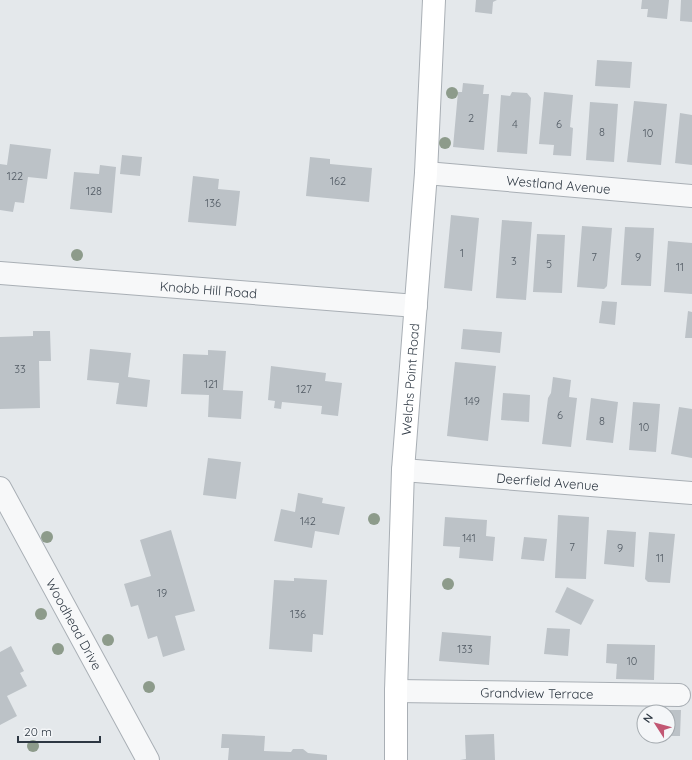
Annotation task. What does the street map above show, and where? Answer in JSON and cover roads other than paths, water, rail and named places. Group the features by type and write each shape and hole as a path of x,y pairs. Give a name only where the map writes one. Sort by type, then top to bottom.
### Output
{"main road":[{"name":"Welchs Point Road","path":"396,760 396,691 403,470 426,173 434,0"}],"street":[{"name":"Westland Avenue","path":"426,173 692,196"},
{"name":"Knobb Hill Road","path":"0,273 416,306"},
{"name":"Deerfield Avenue","path":"403,470 692,493"},
{"name":"Woodhead Drive","path":"0,488 148,760"},
{"name":"Grandview Terrace","path":"396,691 679,695"}]}
